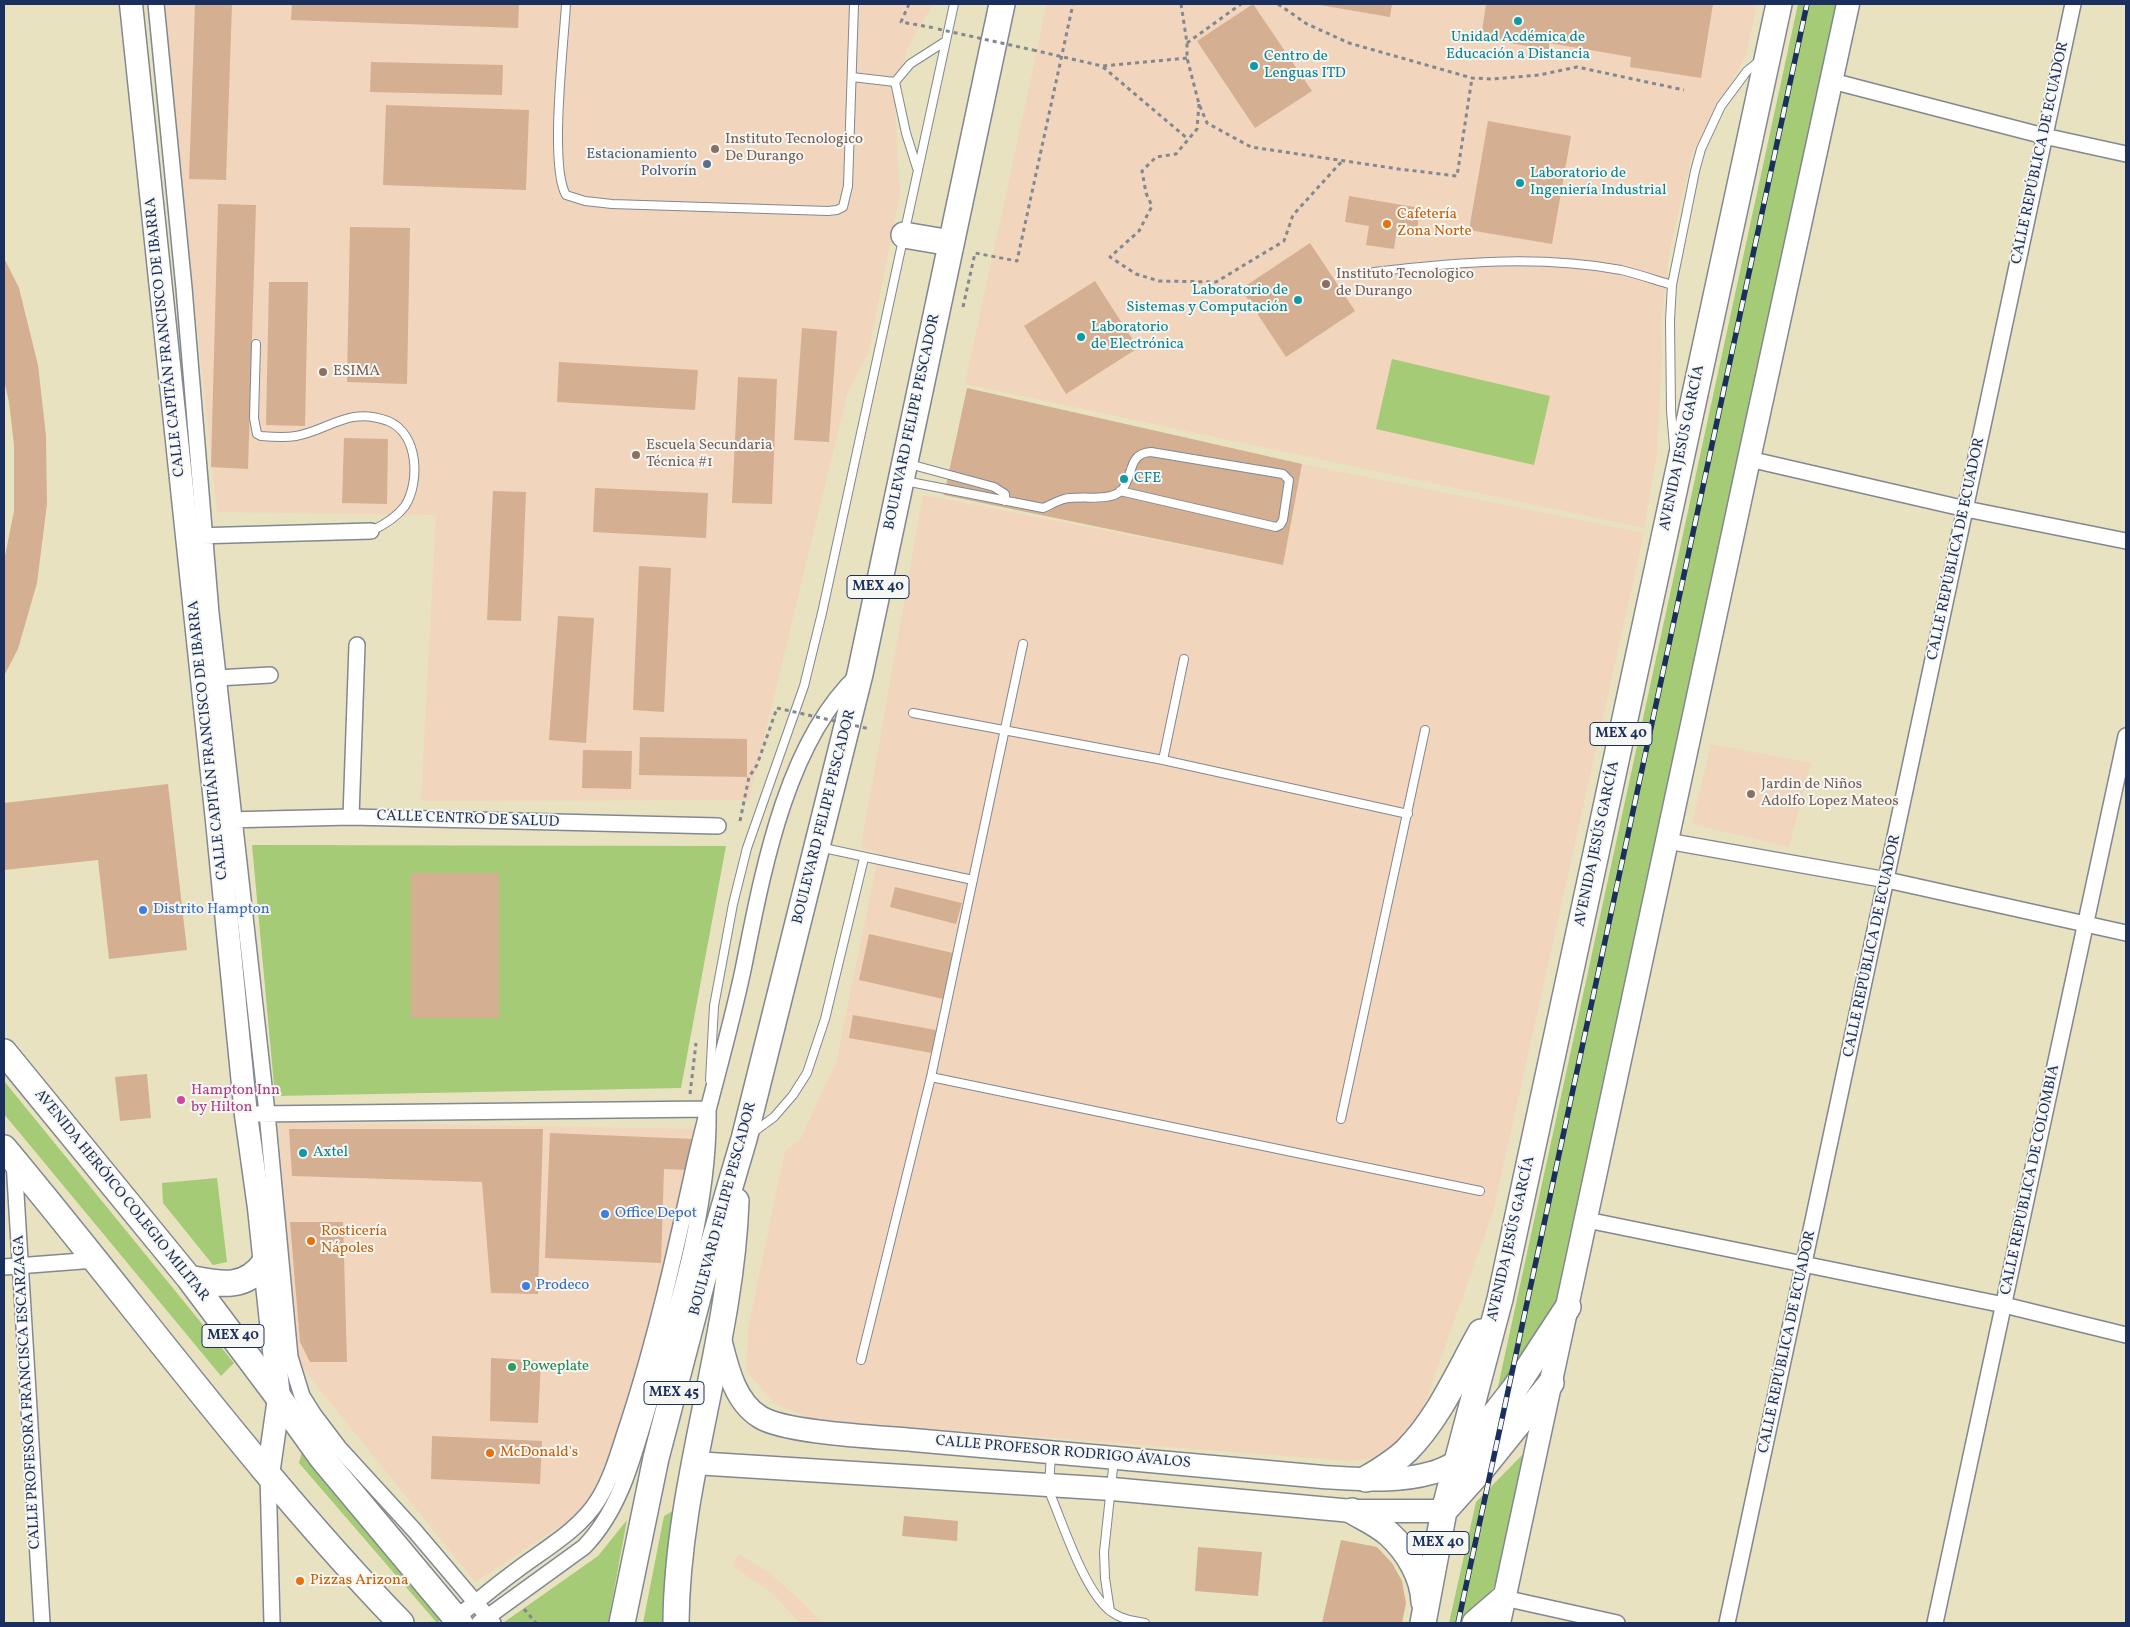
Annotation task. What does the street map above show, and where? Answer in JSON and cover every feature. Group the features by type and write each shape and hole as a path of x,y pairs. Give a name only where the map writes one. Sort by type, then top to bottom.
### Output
{"main road":[{"name":"BOULEVARD FELIPE PESCADOR","path":"622,1623 644,1511 702,1282 744,1139 860,674 1002,4"},
{"name":"AVENIDA JESÚS GARCÍA","path":"1424,1622 1444,1511 1500,1299 1780,4"},
{"path":"904,235 951,244"},
{"name":"AVENIDA HERÓICO COLEGIO MILITAR","path":"4,1052 189,1278 322,1458 471,1621"},
{"path":"9,1154 268,1475 356,1576 401,1623"},
{"name":"MEX 40","path":"676,1623 679,1554 694,1462 720,1339 733,1252 736,1166"},
{"path":"189,1278 221,1284 234,1283 248,1280 257,1274 265,1262"},
{"path":"1366,1479 1390,1465 1408,1449 1428,1423 1500,1299"},
{"path":"1456,1463 1516,1388 1568,1307"},
{"path":"1444,1511 1481,1470 1551,1384"},
{"path":"644,1511 694,1462"},
{"path":"1352,1511 1389,1533 1403,1549 1420,1579 1423,1595 1424,1622"},
{"path":"356,1576 377,1623"},
{"path":"1476,1623 1504,1598"}],"street":[{"name":"CALLE CAPITÁN FRANCISCO DE IBARRA","path":"131,4 196,536 256,1114 265,1262 279,1398 268,1475"},
{"path":"156,4 184,288 196,536 217,678 225,820"},
{"path":"1499,1623 1848,4"},
{"name":"CALLE REPÚBLICA DE ECUADOR","path":"1727,1623 2073,4"},
{"path":"1832,81 2044,136 2126,154"},
{"path":"1749,459 1966,509 2126,541"},
{"path":"196,536 371,531"},
{"path":"351,817 357,645"},
{"path":"471,1621 475,1602 572,1527 597,1502 607,1484 641,1383 674,1261 708,1109 727,1040 759,891 772,843 788,795 815,732 840,694 860,674"},
{"path":"217,678 270,675"},
{"name":"CALLE REPÚBLICA DE COLOMBIA","path":"1935,1623 2126,736"},
{"name":"CALLE CENTRO DE SALUD","path":"225,820 351,817 718,826"},
{"path":"1667,841 1887,880 2126,934"},
{"path":"475,1602 414,1530 339,1448 302,1396 290,1357 277,1206 256,1114 708,1109"},
{"path":"471,1621 584,1547 596,1534 616,1502 627,1474 668,1340 691,1247 708,1158 708,1109"},
{"name":"CALLE PROFESORA FRANCISCA ESCARZAGA","path":"9,1154 21,1265 42,1623"},
{"path":"1587,1220 2004,1305 2126,1335"},
{"path":"4,1267 95,1260"},
{"name":"CALLE PROFESOR RODRIGO ÁVALOS","path":"720,1339 730,1374 741,1399 760,1418 784,1426 1114,1458 1366,1479 1406,1478 1432,1473 1456,1463"},
{"name":"CALLE PROFESOR RODRIGO ÁVALOS","path":"694,1462 1112,1489 1352,1511 1444,1511"},
{"path":"268,1475 272,1623"},
{"path":"1504,1598 1618,1623"},
{"path":"471,1621 475,1602"}],"lane":[{"path":"566,4 558,165 562,187 566,195 612,204 837,210 843,207 848,186 854,4"},
{"path":"708,1109 714,1006 732,904 746,848 804,686 822,613 954,4"},
{"path":"895,82 910,64 946,41"},
{"path":"1678,474 1672,437 1671,410 1670,320 1672,285 1701,148 1721,106 1732,90 1747,71 1769,54"},
{"path":"852,77 895,82"},
{"path":"895,82 906,133 917,169"},
{"path":"1374,272 1443,264 1507,261 1573,264 1622,271 1672,285"},
{"path":"256,344 254,418 257,434 261,436 296,436 343,418 364,417 389,422 408,440 413,452 415,471 412,491 404,506 394,517 386,524 371,531"},
{"path":"903,472 1005,501 1043,508 1064,499 1112,496 1120,491 1136,458 1142,452 1282,474 1289,480 1282,520 1280,525 1276,526 1120,491"},
{"path":"903,472 994,487 1005,494 1005,501"},
{"path":"861,1360 931,1077 1023,644"},
{"path":"1163,760 1184,659"},
{"path":"913,713 1163,760 1408,814"},
{"path":"1341,1119 1425,730"},
{"path":"817,847 973,880"},
{"path":"744,1139 774,1117 793,1095 807,1073 825,1019 864,858"},
{"path":"931,1077 1480,1191"},
{"path":"1051,1452 1049,1486 1084,1575 1093,1592 1110,1611 1121,1617 1145,1623"},
{"path":"1110,1611 1105,1578 1104,1552 1114,1458"}],"path":[{"path":"909,4 901,22 1102,66 1188,58"},
{"path":"962,309 975,253 1017,261 1073,4"},
{"path":"1181,4 1188,58 1199,104 1207,123 1252,147 1399,170 1457,176 1472,78"},
{"path":"1187,43 1240,4"},
{"path":"1278,4 1307,24 1349,44 1472,78 1493,79 1539,75 1578,67 1684,90"},
{"path":"1102,66 1188,139"},
{"path":"1199,104 1197,129 1176,154 1156,158 1142,171 1146,193 1152,206 1139,231 1110,257 1136,274 1159,281 1216,282 1284,241 1293,215 1343,160"},
{"path":"758,765 777,708 870,729"},
{"path":"521,1604 536,1623"}],"shaded area":[{"path":"163,4 933,4 907,49 895,105 900,193 868,354 847,394 749,800 421,801 436,515 217,512"},
{"name":"Instituto Tecnologico de Durango","path":"1047,4 1757,4 1746,55 1693,151 1670,248 1661,321 1662,356 1657,452 1644,528 965,384"},
{"path":"1302,464 1644,533 1493,1212 1424,1405 1411,1429 1399,1443 1386,1452 1369,1459 1349,1461 811,1419 775,1403 747,1372 748,1329 785,1151 800,1140 836,1063 879,853 861,847 923,495 1283,565"},
{"name":"Jardin de Niños Adolfo Lopez Mateos","path":"1711,744 1811,763 1789,847 1692,824"},
{"path":"278,1122 696,1129 622,1432 594,1496 580,1513 475,1582 296,1360"},
{"path":"738,1554 766,1570 802,1602 822,1623 800,1623 773,1594 733,1566"}],"green space":[{"path":"1798,4 1836,4 1556,1300 1494,1405"},
{"path":"1392,359 1550,396 1534,465 1376,429"},
{"path":"252,845 726,846 681,1088 275,1096"},
{"path":"4,1081 234,1363 221,1376 4,1114"},
{"path":"217,1178 227,1262 213,1265 163,1203 162,1183"},
{"path":"303,1448 446,1615 437,1623 299,1463"},
{"path":"1527,1450 1520,1511 1494,1587 1464,1623 1449,1623 1476,1502"},
{"path":"676,1509 666,1623 643,1623 664,1516"},
{"path":"627,1520 608,1623 503,1623 598,1556"}],"building":[{"path":"195,4 232,4 226,180 189,179"},
{"path":"292,4 519,4 518,28 291,20"},
{"name":"Centro de Lenguas ITD","path":"1253,4 1312,91 1255,128 1197,41"},
{"path":"1314,4 1392,4 1390,17"},
{"path":"1486,4 1713,4 1701,78 1630,67 1631,57 1549,43 1549,50 1481,38"},
{"path":"371,62 503,65 502,95 370,92"},
{"path":"386,105 529,110 526,190 383,185"},
{"name":"Laboratorio de Ingeniería Industrial","path":"1488,121 1571,136 1552,244 1469,230"},
{"name":"Cafetería Zona Norte","path":"1349,196 1420,208 1417,231 1397,228 1394,249 1366,245 1369,226 1345,222"},
{"path":"218,204 256,205 248,469 211,467"},
{"path":"350,227 410,228 407,384 347,382"},
{"name":"Laboratorio de Sistemas y Computación","path":"1310,243 1355,311 1286,357 1241,289"},
{"path":"4,258 19,288 38,365 46,436 47,504 37,583 18,649 4,676 4,561 14,511 14,445 9,402 4,380"},
{"name":"Laboratorio de Electrónica","path":"1095,281 1138,348 1066,394 1024,326"},
{"path":"269,282 308,282 305,426 266,425"},
{"path":"802,328 837,331 829,442 794,440"},
{"path":"559,362 698,370 695,410 557,402"},
{"path":"738,377 777,379 772,504 732,503"},
{"name":"CFE","path":"967,388 1302,464 1283,565 944,495"},
{"path":"344,438 388,439 387,504 342,503"},
{"path":"595,488 708,493 706,538 593,532"},
{"path":"493,491 526,492 521,621 487,620"},
{"path":"639,566 671,568 664,712 633,710"},
{"path":"558,616 594,618 586,743 549,740"},
{"path":"640,737 747,739 747,777 639,775"},
{"path":"583,750 632,751 631,789 582,788"},
{"name":"Distrito Hampton","path":"168,784 187,950 109,959 98,860 4,870 4,803"},
{"path":"411,873 499,873 499,1018 411,1018"},
{"path":"895,887 962,903 956,924 890,907"},
{"path":"869,934 953,953 943,999 859,980"},
{"path":"853,1015 936,1030 932,1053 849,1038"},
{"path":"147,1074 151,1118 120,1121 115,1077"},
{"path":"289,1129 543,1129 538,1294 491,1293 482,1182 292,1176"},
{"name":"Office Depot","path":"550,1133 694,1139 688,1170 664,1169 661,1263 545,1258"},
{"path":"290,1222 343,1222 347,1362 310,1362 300,1342"},
{"path":"491,1358 541,1361 538,1423 490,1421"},
{"path":"432,1436 542,1441 540,1484 431,1479"},
{"path":"904,1516 958,1521 957,1541 902,1536"},
{"path":"1341,1540 1377,1547 1392,1563 1402,1581 1406,1603 1402,1623 1322,1623"},
{"path":"1198,1547 1262,1552 1258,1596 1195,1591"}],"railway":[{"path":"1458,1623 1807,4"}],"place":[{"name":"Unidad Acdémica de Educación a Distancia","path":"1518,21"},
{"name":"Centro de Lenguas ITD","path":"1254,66"},
{"name":"Instituto Tecnologico De Durango","path":"715,149"},
{"name":"Estacionamiento Polvorín","path":"707,164"},
{"name":"Laboratorio de Ingeniería Industrial","path":"1520,183"},
{"name":"Cafetería Zona Norte","path":"1387,224"},
{"name":"Instituto Tecnologico de Durango","path":"1326,284"},
{"name":"Laboratorio de Sistemas y Computación","path":"1298,300"},
{"name":"Laboratorio de Electrónica","path":"1081,337"},
{"name":"ESIMA","path":"323,372"},
{"name":"Escuela Secundaria Técnica #1","path":"636,455"},
{"name":"CFE","path":"1124,479"},
{"name":"Jardin de Niños Adolfo Lopez Mateos","path":"1751,794"},
{"name":"Distrito Hampton","path":"143,910"},
{"name":"Hampton Inn by Hilton","path":"181,1100"},
{"name":"Axtel","path":"303,1153"},
{"name":"Office Depot","path":"605,1214"},
{"name":"Rosticería Nápoles","path":"311,1241"},
{"name":"Prodeco","path":"526,1286"},
{"name":"Poweplate","path":"512,1367"},
{"name":"McDonald's","path":"490,1453"},
{"name":"Pizzas Arizona","path":"300,1581"}]}
